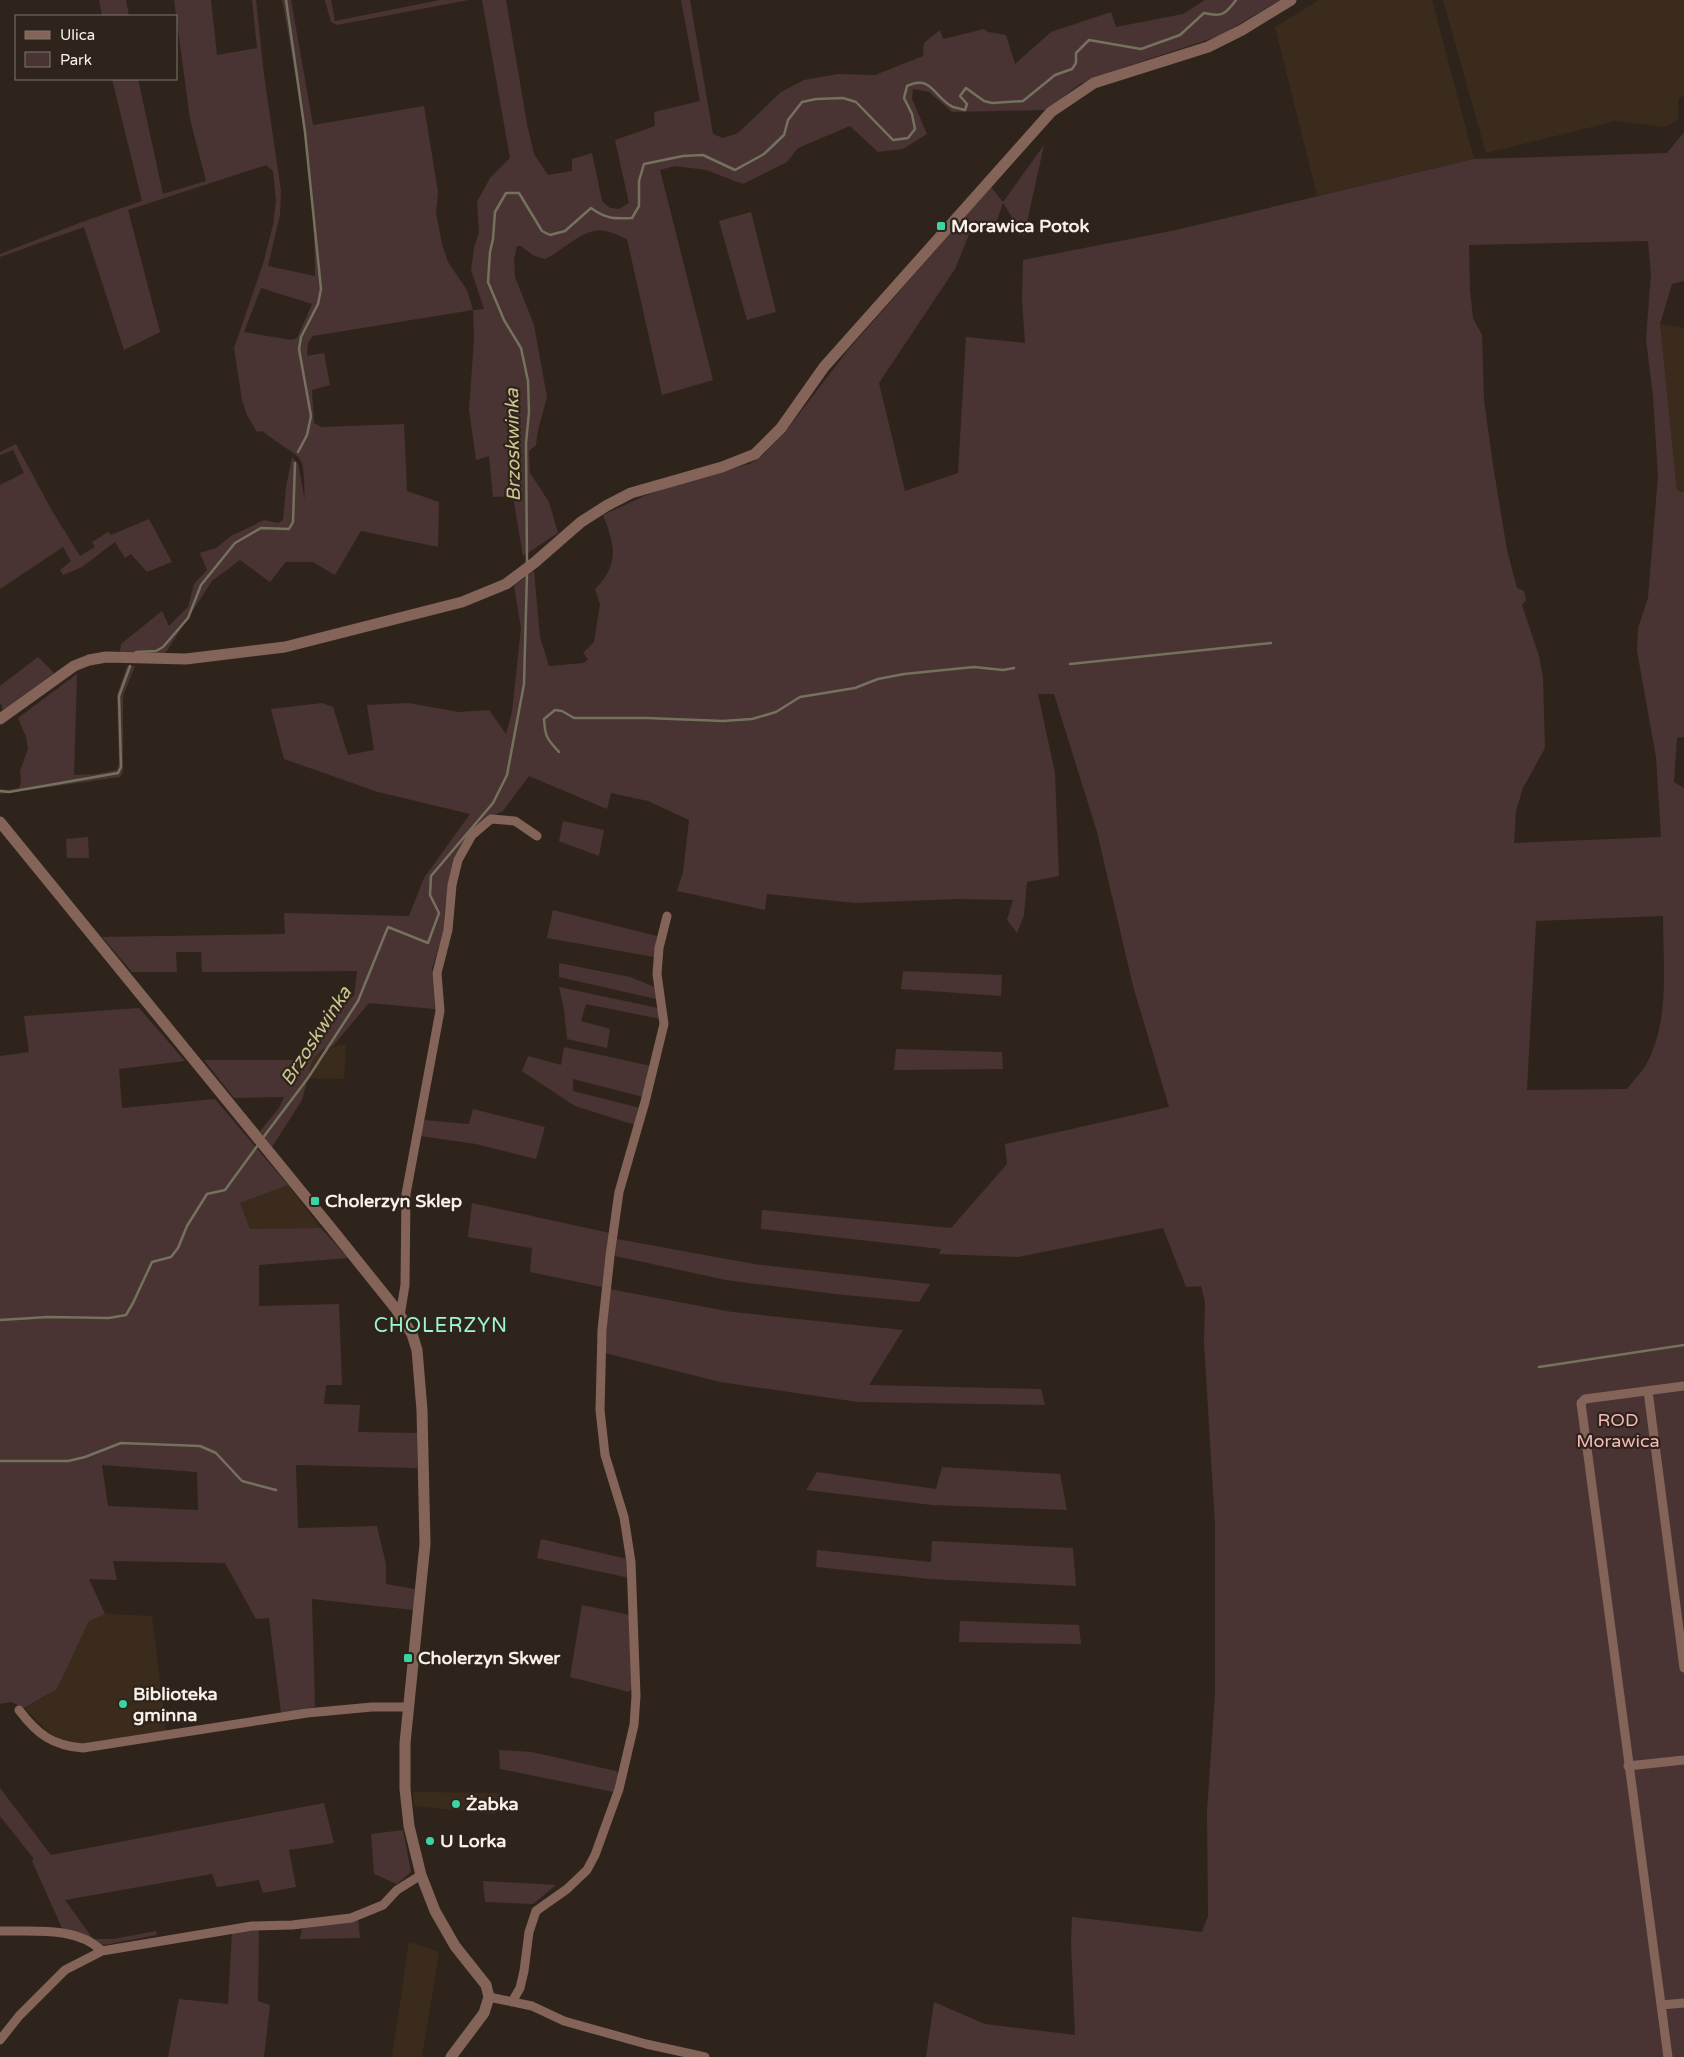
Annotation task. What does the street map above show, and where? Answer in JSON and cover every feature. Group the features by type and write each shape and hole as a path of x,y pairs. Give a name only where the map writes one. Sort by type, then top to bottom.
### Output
{"street":[{"path":"0,719 74,666 90,660 106,657 186,660 296,646 462,602 490,592 518,575 534,564 581,522 631,493 722,468 756,454 781,428 824,367 1051,112 1094,83 1208,47 1242,30 1291,0"},
{"path":"400,1316 405,1285 406,1194 440,1012 437,973 448,930 449,906 458,860 472,836 491,820 515,821 537,836"},
{"path":"0,822 266,1148 400,1316 412,1334 417,1350 423,1428 425,1554 405,1746 406,1794 411,1840 422,1875 445,1929 455,1946 483,1980 488,1989 489,1996 484,2014 451,2057"},
{"path":"512,2002 520,1988 529,1932 536,1911 567,1889 588,1870 595,1855 619,1789 634,1725 636,1696 630,1562 624,1517 605,1455 600,1410 602,1330 619,1192 645,1102 664,1024 657,983 659,948 667,916"},
{"path":"1668,2057 1581,1403 1585,1399 1684,1386"},
{"path":"1648,1391 1684,1668"},
{"path":"19,1710 45,1737 66,1747 83,1748 307,1713 372,1707 408,1707"},
{"path":"1628,1766 1684,1760"},
{"path":"0,2040 19,2016 65,1970 102,1950 252,1926 292,1925 351,1918 383,1905 397,1890 422,1875"},
{"path":"0,1931 60,1932 95,1943 102,1950"},
{"path":"489,1996 532,2006 564,2021 646,2044 705,2057"},
{"path":"1662,2005 1684,2003"}],"shaded area":[{"path":"1319,0 1432,0 1474,159 1317,196 1275,27"},
{"path":"1443,0 1684,0 1684,95 1678,100 1678,120 1665,127 1616,121 1486,153"},
{"path":"1660,324 1684,328 1684,492 1677,492"},
{"path":"346,1044 344,1079 308,1078 313,1059 323,1049"},
{"path":"288,1185 321,1228 250,1230 240,1203"},
{"path":"105,1614 152,1616 166,1731 79,1745 61,1741 45,1729 25,1708 57,1689 89,1621"},
{"path":"413,1792 500,1793 495,1814 414,1806"},
{"path":"409,1942 439,1952 422,2057 392,2057"}],"green space":[{"path":"99,0 126,0 129,15 102,15"},
{"path":"174,0 211,0 217,55 257,48 252,0 256,0 264,75 281,191 280,215 268,266 315,276 312,207 305,138 282,0 291,0 313,125 424,106 438,192 436,213 442,244 448,262 467,290 473,310 313,336 308,343 307,356 324,353 330,385 312,390 314,423 321,427 404,424 407,491 439,502 438,547 361,531 335,575 313,562 286,562 270,582 240,560 212,581 164,655 120,652 121,644 162,611 169,626 188,607 194,584 207,570 200,553 216,548 231,536 264,520 278,523 283,520 286,487 292,457 298,464 305,501 303,469 299,458 263,431 257,432 247,415 242,400 234,348 263,264 273,225 276,201 273,171 266,165 128,210 160,332 124,350 84,227 0,257 0,254 142,201 112,80 138,80 163,194 206,181 190,119 178,30 178,15 176,15","holes":["261,288 312,304 297,338 291,340 244,332"]},
{"path":"325,0 331,0 335,21 440,0 469,0 337,25 331,22"},
{"path":"482,0 506,0 527,124 534,154 548,175 572,171 572,159 592,153 602,201 610,208 619,209 629,203 615,140 655,126 654,112 700,101 681,0 690,0 713,134 723,138 738,133 781,92 804,80 838,74 875,75 923,56 924,43 940,30 943,39 984,29 988,32 1006,35 1015,64 1051,32 1111,12 1116,27 1183,14 1205,0 1280,0 1219,36 1080,84 1046,110 952,112 929,92 913,89 912,99 927,134 903,149 878,152 850,126 798,148 787,162 743,184 706,170 675,166 660,170 713,380 662,395 627,239 613,233 597,230 574,240 545,259 534,256 521,246 517,246 514,259 515,277 534,325 547,397 536,445 529,451 530,473 549,502 558,533 523,556 513,496 493,497 489,456 476,460 469,410 474,339 473,310 484,309 471,270 474,248 479,232 477,202 490,178 510,158"},
{"name":"ROD Morawica","path":"1684,132 1684,281 1672,284 1660,324 1677,491 1684,492 1684,737 1677,738 1674,782 1684,788 1684,2057 926,2057 934,2002 985,2024 1075,2035 1071,1942 1072,1917 1202,1932 1208,1916 1207,1812 1215,1693 1215,1524 1204,1343 1205,1302 1201,1286 1186,1287 1163,1228 1018,1257 939,1254 941,1249 761,1229 762,1210 951,1228 1007,1164 1005,1144 1169,1107 1133,986 1097,832 1054,694 1038,694 1055,773 1059,876 1027,882 1024,915 1017,933 1007,920 1013,900 956,899 855,903 767,894 765,910 677,891 683,872 689,820 648,801 611,793 607,809 529,776 503,811 490,817 455,860 445,907 444,930 432,969 435,1009 369,1003 333,1046 323,1049 313,1059 302,1100 272,1147 260,1131 279,1108 284,1097 234,1098 204,1060 302,1060 312,1038 354,995 357,971 202,972 201,952 176,952 177,972 132,972 102,937 285,934 284,913 409,916 424,878 470,814 378,792 284,759 271,709 322,703 333,707 348,755 374,750 367,705 408,703 459,712 489,710 506,734 512,712 521,628 514,586 534,571 540,637 549,666 584,663 588,659 583,653 594,642 600,604 595,589 603,580 612,563 612,545 603,515 644,496 692,479 749,464 762,456 789,427 848,350 991,187 1003,202 1044,145 1024,236 1003,203 993,231 975,220 955,269 879,383 905,491 958,473 966,337 1025,343 1022,300 1023,260 1176,230 1474,159 1667,153","holes":["1648,241 1651,274 1646,339 1653,396 1658,476 1648,598 1638,628 1637,651 1656,757 1661,837 1514,843 1516,811 1523,788 1545,748 1543,678 1539,656 1522,605 1526,600 1524,591 1517,588 1507,550 1484,400 1482,335 1473,318 1469,245","1663,916 1664,990 1660,1027 1648,1061 1641,1072 1627,1089 1527,1090 1536,921"]},
{"path":"751,212 776,312 747,320 719,221"},
{"path":"16,444 51,509 80,556 95,547 92,542 108,532 111,535 149,519 172,562 147,572 131,554 125,558 115,542 82,567 63,575 60,570 71,561 63,547 0,589 0,485 24,473 13,450 0,455 0,452"},
{"path":"38,657 54,673 3,710 0,702 0,686"},
{"path":"127,666 135,666 123,696 123,771 120,777 0,794 0,789 19,788 21,783 20,771 28,749 26,737 18,718 77,674 74,775 96,774 117,770 119,763 117,695"},
{"path":"563,821 604,830 599,856 559,841"},
{"path":"88,837 89,858 67,858 66,839"},
{"path":"553,910 657,936 654,957 547,938"},
{"path":"559,963 630,977 655,987 656,999 559,977"},
{"path":"903,971 1002,975 1001,996 901,989"},
{"path":"559,987 658,1008 660,1019 586,1004 581,1021 610,1029 607,1048 567,1039 564,1009"},
{"path":"139,1008 185,1061 119,1069 122,1108 215,1099 288,1185 240,1203 250,1229 321,1228 348,1258 259,1265 259,1306 339,1304 342,1385 326,1385 324,1404 360,1405 358,1432 417,1433 417,1468 296,1465 298,1528 377,1526 386,1564 386,1584 415,1589 413,1610 312,1599 315,1707 281,1713 269,1618 256,1619 225,1563 113,1561 117,1580 89,1579 105,1614 89,1621 57,1689 24,1708 11,1702 0,1704 0,1056 29,1052 24,1016","holes":["102,1465 197,1472 198,1510 108,1506"]},
{"path":"564,1047 651,1066 643,1097 573,1079 573,1091 640,1108 635,1125 575,1106 522,1071 528,1056 561,1065"},
{"path":"896,1049 1002,1052 1003,1069 894,1070"},
{"path":"473,1109 545,1127 536,1159 476,1144 420,1136 423,1120 469,1124"},
{"path":"472,1203 610,1233 602,1287 530,1272 532,1248 468,1237"},
{"path":"617,1239 754,1264 930,1284 919,1302 835,1294 726,1280 615,1256"},
{"path":"609,1289 732,1312 903,1330 869,1385 1041,1389 1045,1405 858,1402 720,1382 605,1353"},
{"path":"942,1467 1060,1474 1067,1510 932,1505 806,1490 817,1472 936,1489"},
{"path":"541,1539 627,1559 629,1578 537,1558"},
{"path":"932,1541 1073,1548 1076,1586 930,1579 816,1567 817,1550 931,1562"},
{"path":"582,1605 630,1615 632,1688 629,1692 570,1677"},
{"path":"960,1621 1079,1625 1081,1644 959,1642"},
{"path":"499,1750 532,1752 616,1771 619,1774 614,1792 500,1769"},
{"path":"0,1788 51,1855 324,1803 334,1843 289,1850 296,1887 263,1893 259,1880 217,1887 212,1874 65,1900 93,1939 62,1928 32,1861 34,1859 0,1816"},
{"path":"403,1830 411,1872 397,1884 374,1874 371,1834"},
{"path":"483,1881 556,1885 533,1904 485,1902"},
{"path":"358,1918 360,1938 300,1939 302,1929"},
{"path":"259,1929 258,2001 270,2005 264,2057 168,2057 179,1999 228,2004 232,1932"},
{"path":"156,1931 157,1935 104,1945 93,1939 113,1939"}],"waterway":[{"path":"286,0 305,132 321,289 318,304 301,337 299,349 311,416 307,435 298,452"},
{"name":"Brzoskwinka","path":"527,563 526,443 529,412 528,381 521,348 504,320 488,282 495,212 506,193 519,193 542,231 550,235 565,231 591,208 610,218 632,218 639,206 639,181 644,164 683,156 703,155 735,170 764,154 784,135 788,120 802,102 816,99 843,98 856,102 893,140 908,138 915,129 912,114 904,98 907,86 915,83 928,85 947,103 953,107 965,110 967,104 960,96 966,88 984,101 992,103 1023,101 1055,75 1072,69 1076,63 1076,53 1089,40 1141,49 1180,35 1204,13 1223,14 1236,0"},
{"path":"135,654 136,652 156,651 163,647 188,618 201,585 235,543 261,528 289,529 293,522 295,463"},
{"name":"Brzoskwinka","path":"262,1139 308,1078 358,1001 388,927 428,943 439,913 430,895 431,876 493,803 507,775 524,684 527,573"},
{"path":"1070,664 1271,643"},
{"path":"0,791 9,792 118,773 121,767 119,696 130,666"},
{"path":"559,752 547,737 544,725 544,719 555,710 562,711 574,718 723,721 752,719 776,712 800,697 855,688 878,679 904,674 974,667 1003,670 1014,668"},
{"name":"Brzoskwinka","path":"0,1320 48,1317 109,1318 126,1315 152,1262 171,1257 178,1248 187,1226 207,1194 225,1190 258,1145"},
{"path":"1539,1367 1684,1345"},
{"path":"0,1461 68,1461 85,1457 121,1443 200,1446 216,1453 242,1481 276,1490"}],"place":[{"name":"Morawica Potok","path":"941,226"},
{"name":"Cholerzyn Sklep","path":"315,1201"},
{"name":"Cholerzyn Skwer","path":"408,1658"},
{"name":"Biblioteka gminna","path":"123,1704"},
{"name":"Żabka","path":"456,1804"},
{"name":"U Lorka","path":"430,1841"}],"district":[{"name":"CHOLERZYN","path":"441,1326"}]}
